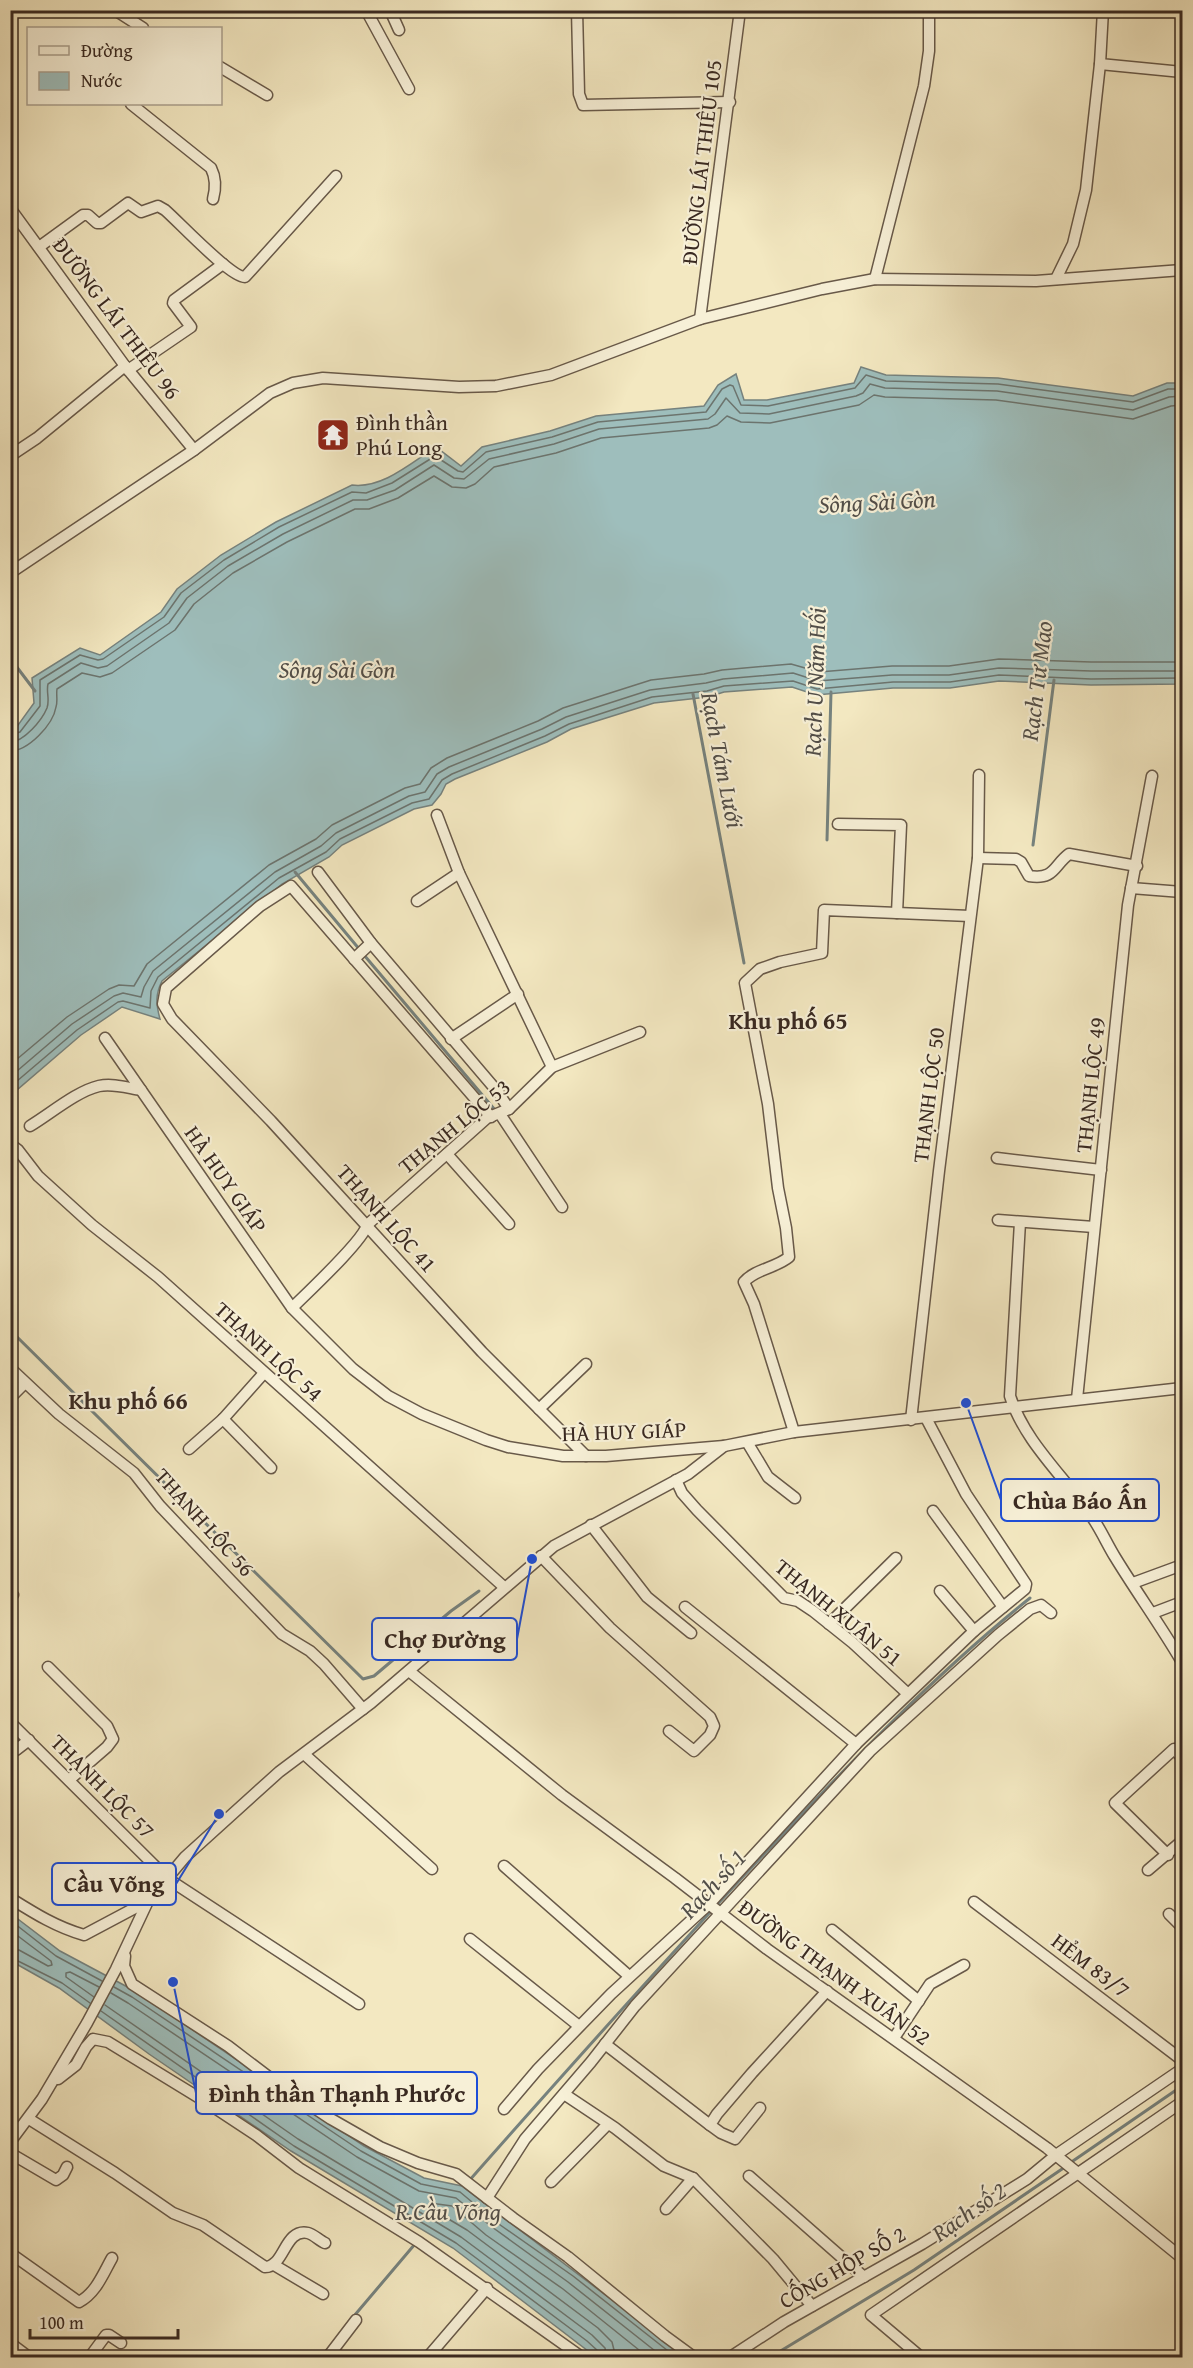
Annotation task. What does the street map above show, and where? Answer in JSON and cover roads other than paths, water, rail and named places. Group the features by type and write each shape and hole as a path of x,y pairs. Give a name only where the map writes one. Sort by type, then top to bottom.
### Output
{"street":[{"path":"115,10 141,27"},
{"path":"366,10 409,89"},
{"path":"390,10 399,30"},
{"path":"577,10 579,94 583,105 730,102"},
{"name":"ĐƯỜNG LÁI THIÊU 105","path":"700,319 730,102 740,10"},
{"path":"875,279 924,86 929,51 928,10"},
{"path":"1056,279 1073,244 1086,190 1100,64 1103,10"},
{"path":"1100,64 1182,72"},
{"path":"222,68 267,95"},
{"path":"132,105 211,168 215,175 213,199"},
{"path":"39,247 83,215 88,215 100,223 128,203 141,212 158,206 240,278 244,277 336,176"},
{"name":"ĐƯỜNG LÁI THIÊU 96","path":"10,208 127,368 194,450"},
{"path":"10,456 37,438 127,368 191,327 173,303 174,300 223,264"},
{"path":"10,573 194,450 270,393 293,383 323,378 459,387 496,386 551,375 700,319 822,289 875,279 1056,279 1182,270"},
{"name":"THẠNH LỘC 50","path":"911,1420 978,858 979,775"},
{"name":"THẠNH LỘC 49","path":"1077,1399 1131,888 1137,866 1152,776"},
{"path":"436,815 459,873 552,1067"},
{"path":"838,824 901,825 897,913"},
{"path":"978,858 1016,859 1021,861 1029,876 1036,877 1049,875 1069,854 1137,866"},
{"path":"318,872 371,944 497,1091 500,1114"},
{"path":"417,902 459,873"},
{"name":"THẠNH LỘC 41","path":"355,959 291,886 260,906 166,988 163,1004 172,1019 482,1352 586,1456"},
{"path":"1131,888 1182,892"},
{"path":"794,1432 754,1304 744,1282 749,1277 779,1265 789,1257 768,1104 745,983 760,969 822,953 824,910 970,916"},
{"path":"371,944 355,959 500,1114 562,1208"},
{"path":"451,1039 518,994"},
{"name":"THẠNH LỘC 53","path":"292,1308 355,1244 366,1228 487,1118 500,1114 552,1067 640,1032"},
{"name":"HÀ HUY GIÁP","path":"105,1038 292,1308 353,1369 388,1396 462,1432 508,1447 562,1456 586,1456 724,1446 794,1432 1182,1388"},
{"path":"30,1126 87,1091 100,1086 114,1085 141,1090"},
{"name":"THẠNH LỘC 54","path":"10,1144 18,1150 38,1176 92,1225 158,1277 504,1587"},
{"path":"447,1154 509,1224"},
{"path":"997,1158 1101,1170"},
{"path":"998,1220 1094,1227"},
{"path":"1020,1221 1010,1396 1013,1406 1024,1429 1092,1517 1182,1662"},
{"path":"539,1409 586,1364"},
{"name":"THẠNH LỘC 56","path":"10,1368 59,1414 134,1473 160,1506 267,1619 282,1634 310,1651 324,1664 363,1709"},
{"path":"189,1449 223,1419 264,1373"},
{"path":"10,1398 25,1383"},
{"path":"504,2109 579,2026 629,1976 709,1905 856,1744 974,1631 1023,1591 1026,1584 975,1509 926,1418"},
{"path":"223,1419 271,1468"},
{"path":"747,1442 768,1477 795,1498"},
{"path":"10,2142 29,2120 87,2023 148,1901 185,1857 279,1772 363,1709 554,1546 676,1480 707,1461 724,1446"},
{"name":"THẠNH XUÂN 51","path":"676,1480 682,1493 697,1510 784,1598 798,1601 829,1624 908,1693"},
{"path":"933,1511 1003,1607"},
{"path":"591,1525 647,1597 691,1633"},
{"path":"541,1556 610,1628 710,1717 714,1726 710,1735 694,1751 669,1731"},
{"path":"829,1624 877,1574 896,1558"},
{"path":"1133,1583 1182,1564"},
{"path":"940,1591 974,1631"},
{"path":"1153,1613 1182,1602"},
{"path":"487,2198 525,2139 635,2006 667,1974 720,1913 870,1751 998,1635 1036,1606 1047,1608 1052,1613"},
{"path":"685,1607 856,1744"},
{"path":"48,1666 107,1726 113,1739 69,1780"},
{"name":"ĐƯỜNG THẠNH XUÂN 52","path":"409,1671 562,1795 827,1991 1056,2155 1182,2258"},
{"name":"THẠNH LỘC 57","path":"10,1722 168,1879 228,1916 358,2004"},
{"path":"10,1746 16,1750 29,1740"},
{"path":"1168,1855 1115,1803 1174,1749 1182,1758"},
{"path":"304,1754 432,1869"},
{"path":"1148,1870 1182,1841"},
{"path":"504,1866 629,1976"},
{"path":"10,1898 54,1924 84,1935 148,1901"},
{"name":"HẺM 83/7","path":"974,1902 1182,2060"},
{"path":"1169,1914 1182,1927"},
{"path":"832,1930 919,2001"},
{"path":"470,1939 579,2026"},
{"path":"126,1946 124,1966 132,1984 228,2046 274,2081 331,2119 380,2147 418,2163 456,2174 568,2257 664,2336 695,2358"},
{"path":"894,2038 930,1984 964,1965"},
{"path":"710,2125 752,2073 827,1991"},
{"path":"53,2082 76,2065 93,2039 108,2042 206,2102 256,2135 299,2168 415,2240 487,2288 583,2358"},
{"path":"605,2044 710,2125 735,2139 760,2108"},
{"name":"CỐNG HỘP SỐ 2","path":"729,2358 1026,2179 1056,2155 1182,2069"},
{"path":"564,2094 664,2166 693,2178 773,2259 812,2306"},
{"path":"922,2358 871,2315 1182,2102"},
{"path":"29,2120 115,2173 172,2213 203,2225 265,2267 274,2265 323,2294"},
{"path":"551,2182 608,2124"},
{"path":"10,2152 56,2181 67,2167"},
{"path":"749,2176 864,2277"},
{"path":"666,2209 693,2178"},
{"path":"274,2265 296,2235 307,2233 325,2243"},
{"path":"10,2253 79,2302 86,2298 98,2284 112,2258"},
{"path":"427,2358 487,2288"},
{"path":"327,2358 356,2320"},
{"path":"89,2358 106,2335 121,2343"},
{"path":"10,2343 30,2358"}],"water":[{"name":"Sông Sài Gòn","path":"861,367 886,375 998,378 1133,396 1167,383 1182,383 1182,684 1091,685 999,681 950,688 893,688 816,695 792,687 724,692 708,697 654,703 571,729 547,742 455,779 446,784 432,805 414,809 342,845 329,857 282,884 162,981 157,1000 160,1019 122,1007 81,1035 11,1095 11,730 16,728 34,703 32,678 80,648 100,655 161,612 177,589 221,555 276,522 352,485 374,483 385,479 436,447 461,466 482,447 550,431 596,416 704,406 718,385 736,374 744,400 767,400 854,383"},
{"name":"R.Cầu Võng","path":"10,1913 60,1951 135,1991 364,2146 424,2178 462,2186 687,2357 596,2357 453,2248 291,2151 149,2054 59,1988 11,1961"}],"waterway":[{"path":"10,658 35,691"},
{"name":"Rạch Tư Mao","path":"1033,845 1054,680"},
{"name":"Rạch U Năm Hối","path":"827,840 831,692"},
{"name":"Rạch Tám Lưới","path":"693,694 744,963"},
{"path":"295,872 360,950"},
{"path":"364,955 495,1110"},
{"path":"10,1330 363,1679 374,1676 451,1611 479,1591"},
{"name":"Rạch số 1","path":"468,2182 653,1975 829,1786 926,1689 1030,1598"},
{"path":"10,1732 18,1740"},
{"name":"Rạch số 2","path":"1070,2163 1182,2086"},
{"name":"Rạch số 2","path":"769,2358 914,2270 1065,2167"},
{"path":"354,2316 415,2244"}],"place":[{"name":"Đình thần Phú Long","path":"333,435"},
{"name":"Chùa Báo Ấn","path":"966,1403"},
{"name":"Chợ Đường","path":"532,1559"},
{"name":"Cầu Võng","path":"219,1814"},
{"name":"Đình thần Thạnh Phước","path":"173,1982"}],"district":[{"name":"Khu phố 65","path":"788,1021"},
{"name":"Khu phố 66","path":"128,1401"}]}
